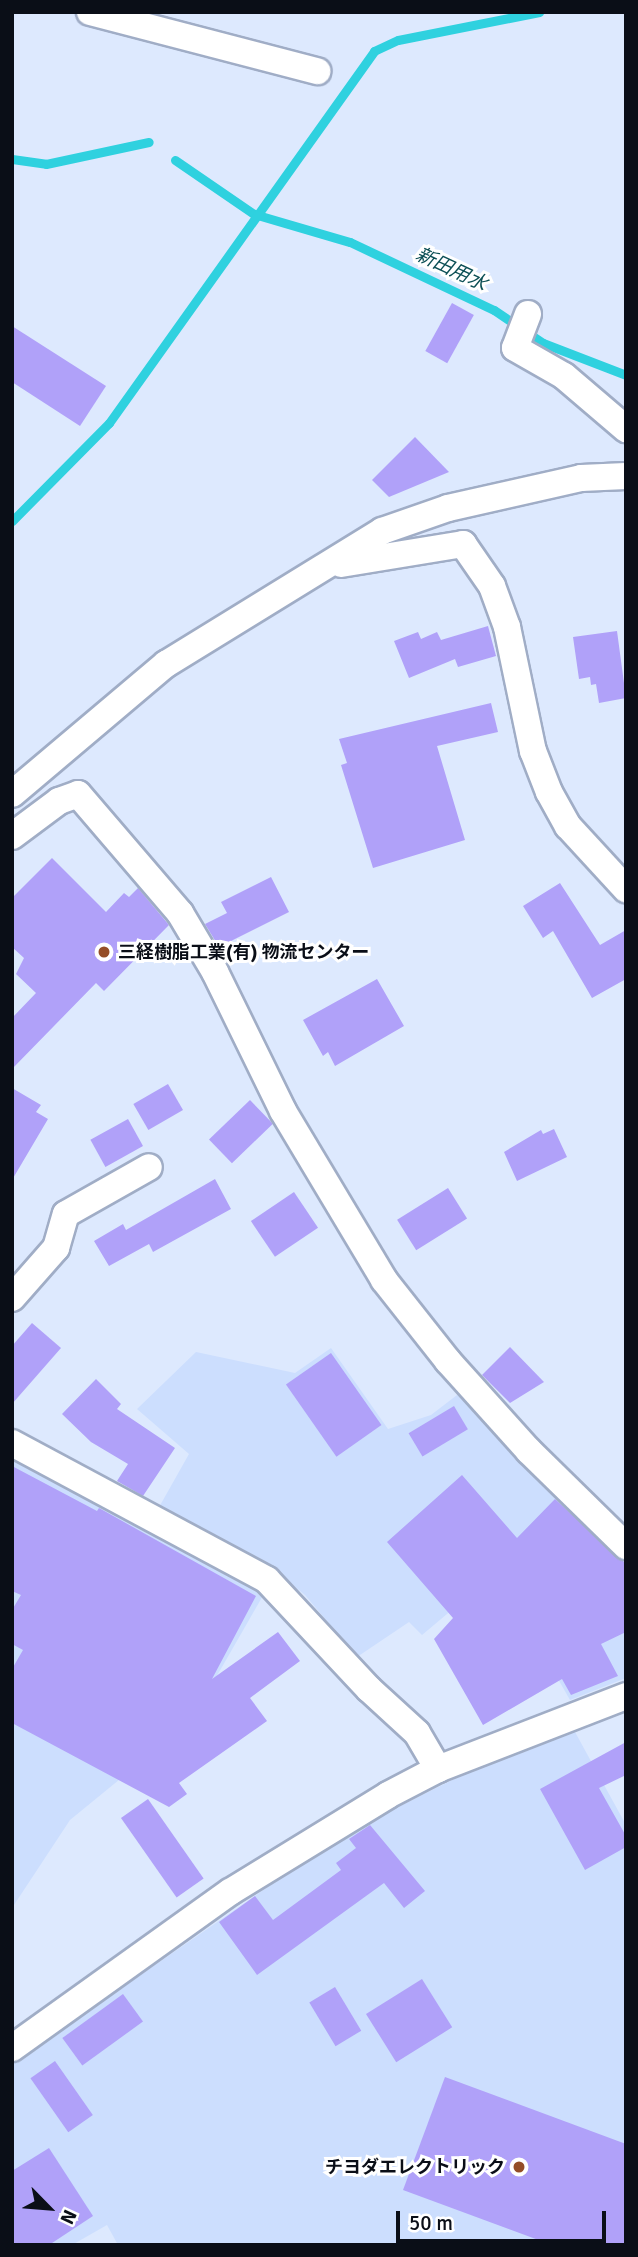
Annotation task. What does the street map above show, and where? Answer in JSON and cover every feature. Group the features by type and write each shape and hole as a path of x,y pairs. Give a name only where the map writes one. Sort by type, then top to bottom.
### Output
{"street":[{"path":"90,12 317,71"},
{"path":"528,314 515,348 564,376 626,429"},
{"path":"12,794 166,664 330,566 382,531 448,508 581,478 626,476"},
{"path":"330,566 463,544 492,586 507,627 533,751 549,792 568,826 626,889"},
{"path":"12,836 59,801 78,794 180,913 215,972 284,1111 384,1280 502,1421 626,1546"},
{"path":"12,1297 56,1248 66,1214 149,1167"},
{"path":"12,1443 267,1580 369,1689 417,1733 438,1769"},
{"path":"12,2048 230,1892 438,1769 626,1696"}],"shaded area":[{"path":"331,1348 388,1429 431,1415 461,1392 626,1559 626,1678 570,1700 497,1572 422,1635 409,1622 357,1657 305,1595 274,1570 192,1523 158,1509 189,1454 137,1409 196,1352 295,1373"},
{"path":"12,1453 265,1592 191,1721 70,1820 12,1908"},
{"path":"575,1732 626,1825 626,2245 118,2245 107,2225 72,2245 12,2245 12,2064 343,1835 460,1776"}],"building":[{"path":"452,303 474,315 447,363 425,351"},
{"path":"12,326 106,386 80,426 12,382"},
{"path":"415,437 449,472 389,497 372,480"},
{"path":"488,626 496,656 458,667 455,659 409,678 394,641 418,632 421,639 437,632 441,640"},
{"path":"617,631 626,698 599,703 596,684 591,685 590,677 579,679 573,637"},
{"path":"491,703 498,732 437,746 465,840 373,868 341,765 347,763 339,739"},
{"path":"52,858 106,912 124,893 129,897 138,888 169,925 104,991 96,983 12,1069 12,1018 36,993 16,974 24,958 12,947 12,898"},
{"path":"271,877 289,912 219,947 205,924 227,913 221,902"},
{"path":"560,883 600,945 626,930 626,979 592,998 553,931 543,938 523,906"},
{"path":"377,979 404,1026 335,1066 328,1052 323,1056 303,1020"},
{"path":"168,1084 183,1110 148,1130 133,1104"},
{"path":"12,1088 41,1105 36,1112 48,1119 12,1180"},
{"path":"250,1100 273,1124 232,1163 209,1140"},
{"path":"128,1119 143,1146 105,1167 90,1140"},
{"path":"554,1129 567,1157 517,1181 504,1152 541,1130 543,1134"},
{"path":"215,1179 231,1209 153,1252 149,1244 109,1266 94,1241 123,1224 126,1230"},
{"path":"448,1188 467,1219 416,1250 397,1220"},
{"path":"294,1192 318,1228 275,1257 251,1221"},
{"path":"32,1323 61,1348 12,1404 12,1346"},
{"path":"510,1347 544,1382 510,1403 482,1375"},
{"path":"331,1353 381,1425 336,1457 286,1385"},
{"path":"96,1379 121,1404 117,1409 175,1448 143,1496 117,1481 128,1464 91,1442 62,1414"},
{"path":"454,1406 468,1429 422,1456 409,1433"},
{"path":"12,1466 97,1511 99,1508 256,1596 212,1679 278,1632 300,1661 250,1698 267,1721 179,1783 187,1794 169,1807 12,1723 12,1669 23,1650 12,1644 12,1610 21,1595 12,1591"},
{"path":"462,1475 517,1538 555,1499 626,1564 626,1632 601,1644 618,1676 571,1695 562,1679 483,1725 434,1639 453,1618 387,1542"},
{"path":"626,1742 626,1775 599,1788 626,1836 626,1847 585,1870 540,1789"},
{"path":"148,1799 204,1878 177,1897 121,1818"},
{"path":"370,1825 425,1891 404,1908 384,1883 257,1975 219,1922 255,1896 273,1920 341,1870 336,1863 356,1848 349,1839"},
{"path":"422,1979 452,2027 396,2062 366,2014"},
{"path":"335,1987 361,2031 336,2046 309,2002"},
{"path":"123,1994 143,2022 82,2066 62,2038"},
{"path":"55,2061 93,2115 68,2132 30,2078"},
{"name":"チヨダエレクトリック","path":"445,2077 626,2144 626,2245 552,2245 403,2190"},
{"path":"49,2148 93,2216 49,2245 12,2245 12,2171"}],"waterway":[{"path":"12,521 109,423 374,51 398,40 539,12"},
{"path":"12,159 46,164 149,142"},
{"name":"新田用水","path":"175,160 254,214 350,242 494,310 543,343 626,375"}],"place":[{"name":"三経樹脂工業(有) 物流センター","path":"104,952"},
{"name":"チヨダエレクトリック","path":"519,2167"}]}
